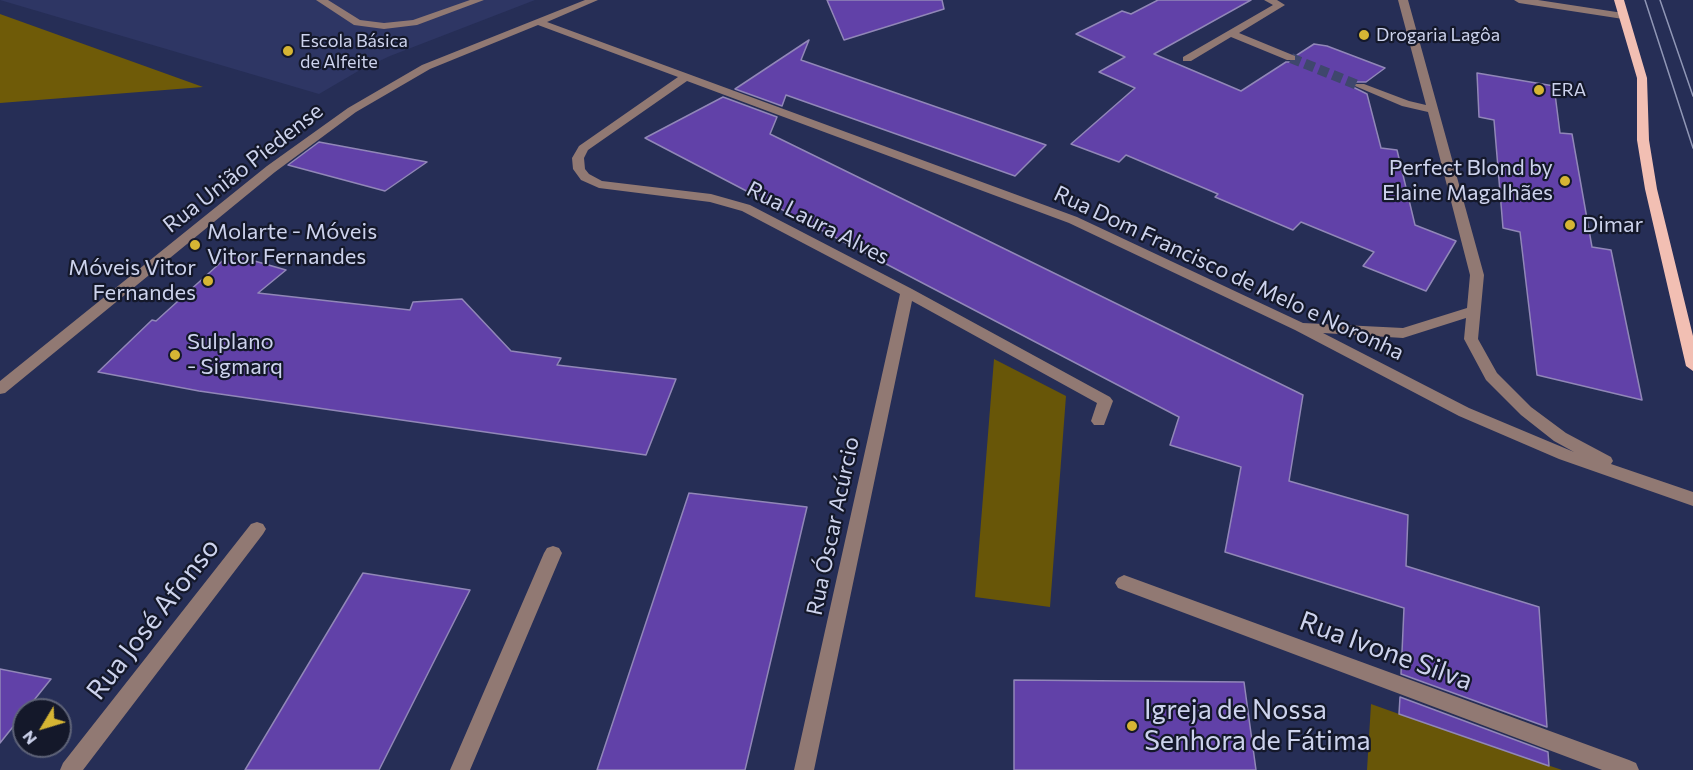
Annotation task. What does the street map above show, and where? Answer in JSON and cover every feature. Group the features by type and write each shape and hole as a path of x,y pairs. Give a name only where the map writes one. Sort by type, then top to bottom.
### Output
{"main road":[{"path":"1618,0 1642,78 1643,140 1651,189 1693,366"}],"street":[{"path":"321,0 357,23 384,26 414,23 479,0"},
{"name":"Rua União Piedense","path":"0,389 271,169 352,110 426,67 593,0"},
{"path":"1187,59 1280,5 1269,0"},
{"path":"1403,0 1477,274 1471,339 1491,376 1526,411 1560,437 1651,485"},
{"path":"1519,0 1623,16"},
{"name":"Rua Dom Francisco de Melo e Noronha","path":"538,22 1073,220 1300,327 1464,412 1565,455 1693,499"},
{"path":"1232,34 1292,58"},
{"name":"Rua Laura Alves","path":"685,77 583,148 578,158 579,169 585,177 599,184 711,198 746,208 907,292 1105,401 1099,421"},
{"path":"1360,86 1406,104 1434,110"},
{"name":"Rua Óscar Acúrcio","path":"804,770 907,292"},
{"path":"1300,327 1403,333 1475,310"},
{"name":"Rua José Afonso","path":"69,770 257,529"},
{"path":"460,770 553,553"},
{"name":"Rua Ivone Silva","path":"1124,583 1629,770"}],"shaded area":[{"name":"Escola Básica de Alfeite","path":"0,0 535,0 390,56 360,70 319,94"},
{"path":"0,14 203,87 0,103"},
{"path":"994,359 1066,396 1050,607 975,597"},
{"path":"1371,704 1399,714 1562,770 1367,770"}],"building":[{"path":"827,0 942,0 944,9 844,40"},
{"path":"1158,0 1251,0 1154,54 1241,91 1286,62 1297,62 1297,55 1314,44 1327,46 1385,68 1366,82 1356,82 1353,87 1367,94 1381,148 1397,150 1415,225 1456,241 1426,291 1363,266 1374,252 1301,222 1293,230 1215,197 1218,194 1126,155 1119,162 1071,144 1135,88 1099,72 1125,57 1076,34 1122,11 1131,14"},
{"path":"809,40 801,60 1046,145 1015,176 786,95 782,106 735,89"},
{"path":"1477,73 1554,86 1560,133 1572,134 1592,247 1611,250 1642,400 1537,375 1520,232 1503,228 1494,120 1479,117"},
{"path":"723,97 777,117 770,134 1303,395 1289,481 1408,515 1406,566 1539,607 1547,727 1401,674 1404,608 1225,552 1241,467 1170,445 1179,417 645,138"},
{"path":"319,142 427,162 385,191 288,165"},
{"path":"230,254 286,270 258,293 410,310 413,302 462,299 511,351 561,358 557,365 676,379 646,455 199,391 98,372 152,320 156,321"},
{"path":"689,493 807,507 745,770 597,770"},
{"path":"363,573 470,590 379,770 245,770"},
{"path":"0,669 51,679 36,698 12,698 12,728 0,743"},
{"name":"Igreja de Nossa Senhora de Fátima","path":"1014,680 1244,682 1256,770 1014,770"},
{"path":"1400,697 1548,752 1549,766 1399,714"}],"tunnel":[{"path":"1291,58 1360,86"}],"tram line":[{"path":"1645,0 1693,148"},
{"path":"1660,0 1693,96"}],"place":[{"name":"Drogaria Lagôa","path":"1364,35"},
{"name":"Escola Básica de Alfeite","path":"288,51"},
{"name":"ERA","path":"1539,90"},
{"name":"Perfect Blond by Elaine Magalhães","path":"1565,181"},
{"name":"Dimar","path":"1570,225"},
{"name":"Molarte - Móveis Vitor Fernandes","path":"195,245"},
{"name":"Móveis Vitor Fernandes","path":"208,281"},
{"name":"Sulplano - Sigmarq","path":"175,355"},
{"name":"Igreja de Nossa Senhora de Fátima","path":"1132,726"}]}
